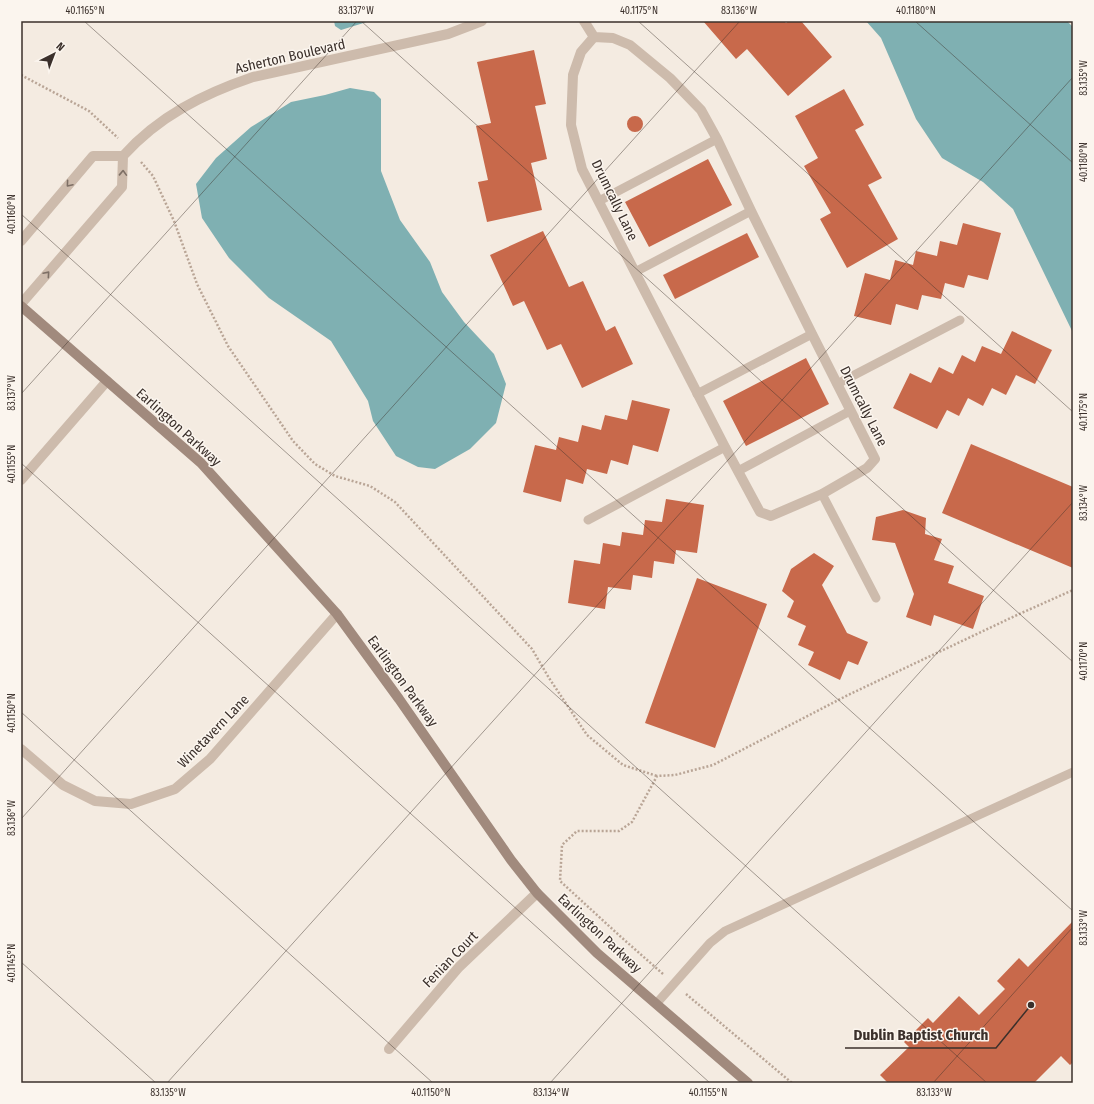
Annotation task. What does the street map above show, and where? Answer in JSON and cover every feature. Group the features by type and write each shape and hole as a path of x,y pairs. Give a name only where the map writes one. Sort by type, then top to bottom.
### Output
{"street":[{"name":"Asherton Boulevard","path":"126,153 153,127 185,105 228,85 253,77 448,34 482,21"},
{"path":"584,21 594,37"},
{"name":"Drumcally Lane","path":"594,37 613,38 630,45 670,78 701,110 717,139 750,211 875,459 867,468 822,494 771,516 760,512 582,169 571,124 574,75 581,52 594,37"},
{"path":"21,241 93,156 126,153 122,187 21,305"},
{"name":"Earlington Parkway","path":"21,305 201,462 337,614 399,699 511,860 537,893 598,953 748,1083"},
{"path":"21,480 107,381"},
{"name":"Winetavern Lane","path":"21,749 63,786 95,801 131,804 174,789 210,759 337,614"},
{"name":"Fenian Court","path":"389,1049 459,967 537,893"}],"lane":[{"path":"599,201 717,139"},
{"path":"636,272 750,211"},
{"path":"837,384 960,320"},
{"path":"698,394 812,334"},
{"path":"738,471 850,412"},
{"path":"588,520 725,447"},
{"path":"822,494 876,598"},
{"path":"656,1004 710,943 725,932 1073,772"}],"path":[{"path":"21,75 89,111 126,153 153,176 174,221 197,284 228,346 293,441 315,464 335,476 370,486 395,502 532,649 587,736 623,765 657,776 676,775 713,765 848,695 1073,590"},
{"path":"657,776 632,822 619,831 577,832 562,846 560,881 621,938 792,1083"}],"water":[{"path":"334,21 370,21 341,30 335,26"},
{"path":"866,21 1067,21 1073,27 1073,333 1013,209 983,182 942,158 916,119 881,38"},
{"path":"350,88 374,92 381,99 381,171 400,220 430,262 442,292 464,322 494,354 506,384 496,423 470,449 435,469 418,467 396,456 373,421 368,401 331,341 269,298 229,258 202,218 196,184 216,158 251,127 291,102"}],"building":[{"path":"703,21 784,21 786,23 789,21 801,21 832,57 788,96 747,49 736,59"},
{"path":"534,50 546,104 535,106 547,159 531,163 542,210 487,222 478,182 488,180 476,126 491,123 477,62"},
{"path":"844,89 864,125 855,130 882,178 868,185 898,239 847,268 820,219 831,213 804,166 818,158 795,116"},
{"path":"632,116 638,116 643,121 641,130 638,132 632,132 627,127 627,121"},
{"path":"708,159 732,205 649,247 625,202"},
{"path":"963,223 1001,233 988,280 968,275 964,288 945,283 941,299 922,295 918,310 896,304 891,325 854,316 865,273 890,280 895,260 913,265 916,251 937,256 940,241 957,245"},
{"path":"543,231 569,287 583,281 606,331 615,326 633,364 582,388 561,344 547,350 524,301 513,306 490,255"},
{"path":"747,233 759,257 675,299 663,275"},
{"path":"1012,331 1052,350 1035,384 1016,375 1006,395 992,388 983,406 968,398 959,416 947,410 937,429 893,408 910,373 931,383 939,367 953,374 962,355 975,362 982,346 1001,354"},
{"path":"806,358 829,404 746,446 723,401"},
{"path":"632,400 670,409 658,452 633,445 628,465 611,460 607,474 587,469 583,484 566,479 561,502 523,492 535,445 556,450 559,437 578,442 582,425 601,430 605,415 627,420"},
{"path":"971,444 1073,487 1073,568 942,513"},
{"path":"666,499 704,505 697,553 676,550 674,564 654,561 652,578 633,575 631,590 608,587 605,609 568,603 574,560 600,564 603,543 620,546 622,532 643,535 645,520 662,522"},
{"path":"903,510 926,518 925,534 942,539 934,560 954,566 948,583 984,596 973,629 934,615 931,626 906,617 914,594 895,543 872,540 876,517"},
{"path":"814,553 834,566 822,585 847,633 868,642 858,665 848,661 840,680 808,665 814,652 798,645 806,626 787,617 794,601 782,591 791,569"},
{"path":"697,578 767,604 715,748 645,723"},
{"path":"1073,921 1073,1062 1070,1065 1061,1056 1034,1083 888,1083 880,1075 909,1047 904,1042 928,1018 933,1023 959,996 979,1015 1005,989 997,981 1019,958 1028,967"}],"place":[{"name":"Dublin Baptist Church","path":"1031,1005"}]}
